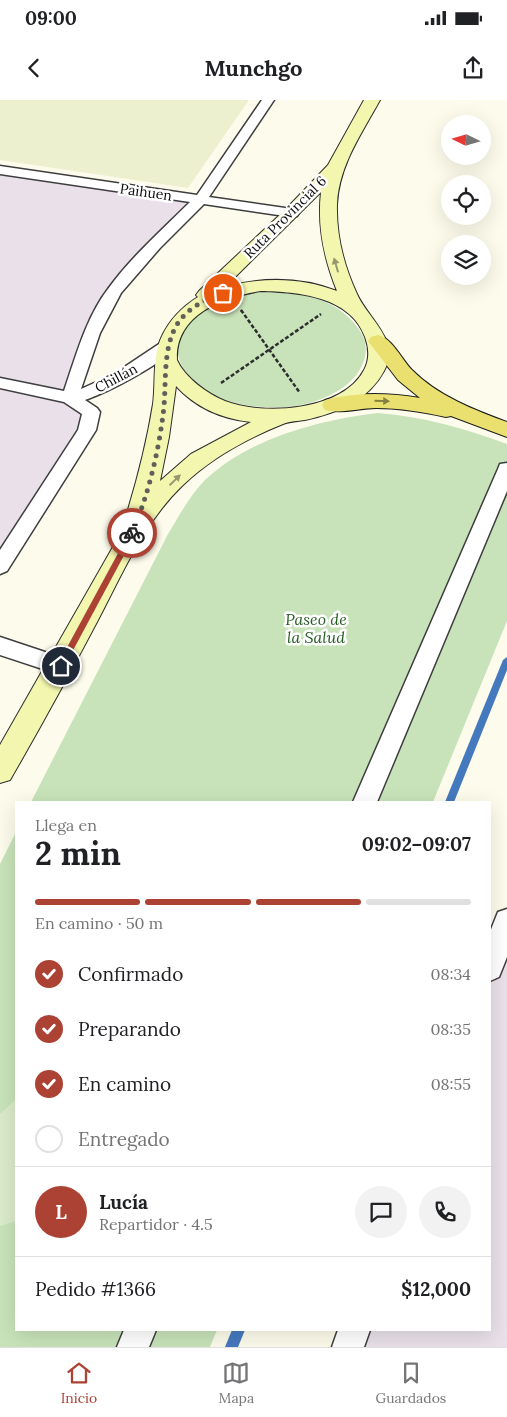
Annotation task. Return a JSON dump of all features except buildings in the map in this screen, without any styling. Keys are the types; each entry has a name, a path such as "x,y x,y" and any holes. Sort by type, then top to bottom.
{"main road":[{"name":"Ruta Provincial 6","path":"355,310 339,275 330,238 328,193 335,167 372,100"},
{"name":"Ruta Provincial 6","path":"192,308 292,213 335,167"},
{"path":"133,532 160,438 166,394 167,353 176,326 192,308 212,297 235,289 261,285 287,285 312,290 336,298 355,310 370,324 378,341 395,364 415,384 428,394 472,417"},
{"path":"167,353 188,388 214,404 246,414 282,416 309,413 333,405 355,393 371,377 378,359 378,341"},
{"path":"333,405 365,401 423,405 472,417 507,430"},
{"path":"0,771 61,666 133,532 168,486 195,461 219,446 282,416"}],"street":[{"path":"0,566 87,430 91,412 70,398 92,333 114,291 200,200 268,100"},
{"name":"Paihuen","path":"0,170 292,213"},
{"name":"Chillán","path":"0,383 70,398 98,390 167,353"},
{"path":"365,801 507,469"},
{"path":"0,646 61,666"},
{"path":"491,965 507,921"},
{"path":"132,1347 140,1331"},
{"path":"348,1347 354,1331"}],"path":[{"path":"239,307 304,399"},
{"path":"221,383 322,314"}],"shaded area":[{"path":"0,171 200,200 114,291 70,397 91,412 0,566"},
{"path":"507,921 507,1347 348,1347 354,1331 491,1331 491,965"}],"green space":[{"path":"0,100 249,100 188,188 0,160"},
{"path":"260,291 301,294 326,302 349,317 364,339 366,347 361,367 353,379 341,389 321,399 285,407 265,407 243,405 223,399 205,391 191,379 181,364 177,348 180,333 188,322 200,312 215,304 230,298"},
{"name":"Paseo de la Salud","path":"378,413 412,417 444,424 507,444 507,621 433,801 32,801 168,534 194,492 223,465 264,442 309,426"},
{"path":"15,834 15,1331 217,1331 210,1347 0,1347 0,864"},
{"path":"15,1100 15,1221 0,1226 0,1114"}],"waterway":[{"path":"449,801 507,660"},
{"path":"231,1347 239,1331"}],"way so far":[{"path":"132,533 160,438 166,394 168,346 176,326 192,308 223,293"}],"route":[{"path":"61,666 132,533"}]}
